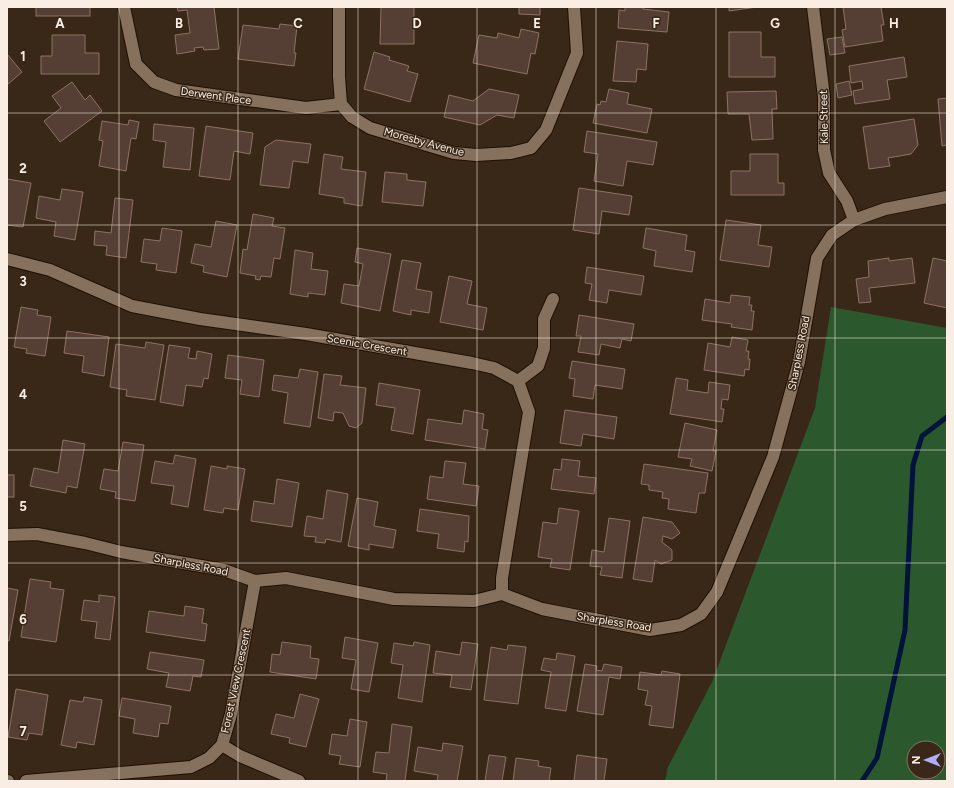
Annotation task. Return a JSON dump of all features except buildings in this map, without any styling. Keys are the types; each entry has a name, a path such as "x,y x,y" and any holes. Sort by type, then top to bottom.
{"street":[{"name":"Derwent Place","path":"124,7 127,28 136,64 154,82 176,90 306,108 341,104"},
{"path":"339,7 339,77 341,104"},
{"name":"Moresby Avenue","path":"341,104 352,117 370,128 454,152 476,155 511,152 531,148 546,130 578,53 574,7"},
{"name":"Kale Street","path":"813,7 824,97 826,158 829,173 846,201 854,220"},
{"name":"Sharpless Road","path":"7,535 37,534 121,552 224,570 255,581 286,578 394,599 474,601 502,594 542,610 650,630 681,625 701,614 716,592 773,457 799,362 817,258 832,236 854,220 885,209 947,197"},
{"name":"Scenic Crescent","path":"7,259 50,270 132,306 200,319 306,334 472,363 494,368 518,381"},
{"path":"502,594 502,578 529,412 518,381 538,366 544,348 544,319 553,299"},
{"name":"Forest View Crescent","path":"26,781 191,767 209,758 222,745 231,714 255,581"},
{"path":"222,745 240,756 299,781"}],"green space":[{"path":"831,307 947,328 947,781 665,781 668,767 712,682 815,408"}],"waterway":[{"path":"862,781 877,758 905,630 913,465 922,436 947,417"}]}
